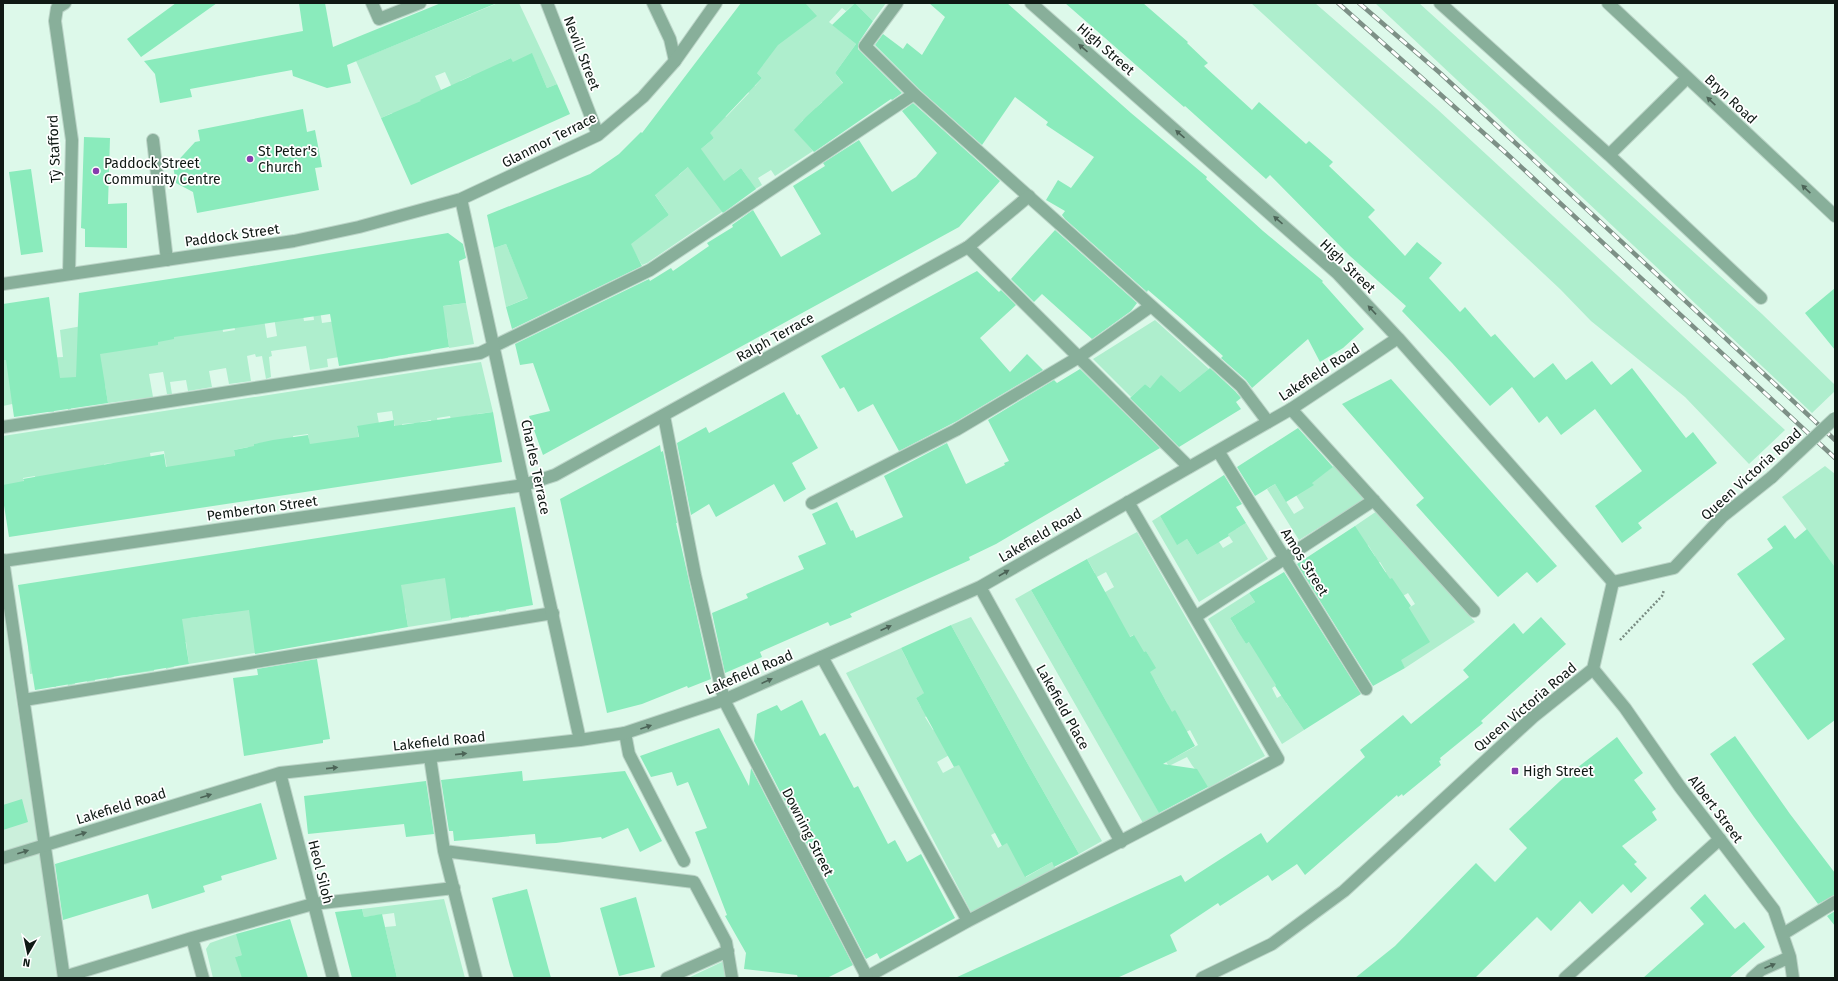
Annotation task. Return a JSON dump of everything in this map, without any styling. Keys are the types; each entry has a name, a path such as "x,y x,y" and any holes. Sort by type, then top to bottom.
{"street":[{"name":"Tŷ Stafford","path":"65,3 57,8 55,21 72,140 69,274"},
{"path":"372,3 379,19 420,3"},
{"name":"Nevill Street","path":"547,3 598,135"},
{"path":"653,3 670,39 675,61"},
{"name":"Glanmor Terrace","path":"461,199 598,135 643,97 675,61 716,3"},
{"path":"897,3 865,46 914,94 1241,386 1268,422"},
{"name":"High Street","path":"1031,3 1337,273 1398,338 1613,582"},
{"path":"1440,3 1609,155 1761,298"},
{"name":"Bryn Road","path":"1608,3 1835,216"},
{"path":"1609,155 1687,78"},
{"path":"3,427 480,353 650,270 914,94"},
{"path":"153,140 167,260"},
{"name":"Ralph Terrace","path":"524,486 555,475 968,247 1029,196"},
{"name":"Paddock Street","path":"3,284 294,241 359,227 461,199"},
{"name":"Charles Terrace","path":"461,199 580,740"},
{"path":"968,247 1189,467"},
{"path":"812,503 956,430 1079,357 1151,306"},
{"name":"Lakefield Road","path":"3,858 280,774 625,734 724,700 980,587 1291,409 1398,338"},
{"path":"1291,409 1474,611"},
{"name":"Downing Street","path":"664,416 695,575 724,700 866,978"},
{"name":"Queen Victoria Road","path":"1674,568 1723,516 1772,477 1835,418"},
{"name":"Amos Street","path":"1218,451 1366,688"},
{"name":"Pemberton Street","path":"3,561 524,486"},
{"path":"1195,617 1374,500"},
{"path":"866,978 968,921 1278,759 1128,502"},
{"path":"3,561 64,977 192,938 314,904 454,888"},
{"path":"1613,582 1674,568"},
{"name":"Queen Victoria Road","path":"1202,978 1272,944 1344,891 1533,717 1593,669 1613,582"},
{"name":"Lakefield Place","path":"980,587 1121,842"},
{"path":"24,700 553,613"},
{"path":"822,657 968,921"},
{"name":"Albert Street","path":"1593,669 1625,708 1680,787 1774,910 1790,957 1793,978"},
{"path":"625,734 629,754 684,861"},
{"path":"430,757 444,851 476,978"},
{"name":"Heol Siloh","path":"280,774 332,978"},
{"path":"1564,978 1720,839"},
{"path":"444,851 694,882 726,942 732,978"},
{"path":"1782,934 1835,902"},
{"path":"192,938 203,978"},
{"path":"667,978 728,951"},
{"path":"1752,978 1760,970 1790,957"}],"path":[{"path":"1619,642 1662,596 1674,568"}],"shaded area":[{"path":"3,606 15,693 58,978 3,978"}],"green space":[{"path":"498,3 519,3 557,84 547,88 532,54 527,96 511,58 500,63 517,101 487,114 471,76 460,81 477,119 468,123 445,72 435,76 457,127 421,100 437,137 392,113 381,118 356,61"},
{"path":"778,3 855,3 846,11 842,8 829,22 856,44 835,73 866,115 822,102 816,108 830,124 813,130 803,120 795,130 813,151 775,176 771,170 758,178 762,185 752,191 748,178 741,168 733,174 722,212 647,263 642,265 631,246 541,292 506,307 494,248 506,244 519,275 535,271 657,224 669,215 642,176 672,164 679,175 688,167 701,149 714,138 703,126 719,111 726,117 749,93 736,79 740,74 755,86 762,78 747,63"},
{"path":"855,3 886,3 873,21"},
{"path":"1251,3 1315,3 1437,109 1785,430 1749,464 1685,397 1591,321 1560,289"},
{"path":"1375,3 1419,3 1762,314 1835,385 1835,391 1812,413"},
{"path":"317,291 322,323 466,303 474,344 449,348 447,332 428,336 431,351 401,355 398,334 384,336 388,358 381,359 377,332 339,357 327,359 328,367 310,370 306,346 271,351 272,356 269,357 271,377 266,379 262,356 256,357 255,354 247,356 251,381 229,384 226,368 209,371 212,387 188,391 186,380 170,382 172,394 167,394 163,372 149,374 153,397 108,403 105,385 68,385 71,409 68,410 64,383 50,385 54,412 48,412 46,402 32,404 33,414 28,415 12,404 3,406 3,360 63,357 60,330 219,301 223,332 235,330 230,300 260,294 267,338 277,336 271,298 299,294 304,321 314,320 310,292"},
{"path":"1155,320 1209,369 1180,392 1161,376 1150,388 1145,384 1131,397 1093,359"},
{"path":"481,362 493,412 477,414 477,442 472,415 458,418 457,446 450,416 437,418 443,448 436,449 431,420 420,422 424,450 419,451 414,423 402,424 407,453 399,454 392,411 377,413 385,456 357,426 362,459 313,467 308,434 293,436 298,469 268,442 254,444 258,474 248,447 234,450 238,477 170,488 164,451 150,453 156,490 120,495 115,463 104,464 109,497 40,508 35,476 23,478 28,509 3,485 3,436"},
{"path":"1310,459 1322,475 1335,465 1365,499 1299,540 1267,489 1275,484 1294,514 1304,508 1284,476 1313,485 1301,466"},
{"path":"1825,466 1835,474 1835,567 1782,497"},
{"path":"1377,511 1475,622 1405,668 1380,626 1415,604 1408,593 1374,613 1359,590 1386,572 1380,562 1353,579 1375,556 1368,545 1342,561 1355,526"},
{"path":"1160,516 1177,544 1187,539 1197,555 1211,546 1208,525 1223,548 1233,542 1217,518 1236,529 1246,523 1268,559 1199,602 1152,521"},
{"path":"1137,532 1265,756 1208,788 1187,757 1169,766 1166,762 1198,745 1190,730 1157,748 1175,711 1145,726 1142,720 1168,705 1155,681 1123,686 1155,668 1146,651 1112,670 1141,648 1133,635 1104,652 1079,607 1114,587 1106,572 1071,591 1069,588 1095,573 1087,559"},
{"path":"433,550 503,586 506,611 499,612 496,589 484,591 487,613 477,615 476,604 467,606 469,617 461,618 458,599 449,601 452,620 408,627 405,608 392,610 395,629 388,631 385,609 372,611 375,633 189,664 186,642 172,644 174,667 166,669 164,650 152,652 154,671 125,675 124,668 113,669 114,677 107,679 104,660 92,661 95,681 87,682 83,664 72,666 75,684 68,686 65,668 54,669 56,687 52,687 49,671 30,674 28,644 185,589 189,618 220,614 413,554 417,582 437,579"},
{"path":"1031,590 1160,814 1143,823 1015,599"},
{"path":"1249,593 1255,602 1230,618 1236,628 1266,619 1241,635 1246,644 1272,627 1301,669 1272,688 1277,698 1308,679 1313,687 1286,703 1292,712 1320,695 1297,719 1304,730 1282,744 1208,619"},
{"path":"971,617 1102,841 1079,854 951,625"},
{"path":"901,648 908,662 945,681 916,698 921,707 950,691 956,700 925,717 933,730 959,715 974,741 937,762 943,773 980,753 1015,822 991,835 998,848 1022,834 1026,877 1052,862 1055,868 971,912 846,673"},
{"path":"444,899 465,978 397,978 385,927 396,926 394,913 364,917 362,909"},
{"path":"236,934 275,945 235,957 264,978 213,978 206,949 210,943"},
{"path":"724,961 725,978 688,978"}],"building":[{"path":"176,3 217,3 141,57 127,39"},
{"path":"299,3 325,3 333,47 441,3 497,3 347,65 351,83 327,88 293,76 292,70 190,89 192,97 160,103 155,74 144,61 303,31"},
{"path":"741,3 805,3 817,16 778,45 757,73 762,78 710,133 714,138 701,149 724,181 741,168 756,189 723,213 688,167 655,195 669,215 631,244 642,266 512,329 506,307 528,298 506,244 494,248 487,215 590,174 619,154 641,132 642,133"},
{"path":"855,3 873,21 859,42 858,49 902,93 814,152 794,130 843,83 835,73 856,44 832,25"},
{"path":"929,3 1007,3 1131,113 1207,177 1206,179 1263,231 1323,281 1322,282 1364,329 1343,348 1320,362 1308,339 1252,388 1246,380 1221,358 1223,356 1148,290 1147,292 1065,219 1062,215 1065,211 1046,200 1058,180 1071,188 1094,157 1046,125 1048,122 1015,97 982,145 919,89 875,45 883,34 903,49 907,43 922,55 945,17"},
{"path":"1065,3 1143,3 1188,42 1187,43 1208,63 1204,66 1252,110 1259,102 1306,144 1309,141 1333,162 1329,166 1375,210 1368,217 1405,256 1417,242 1442,263 1429,278 1460,312 1465,307 1491,337 1495,334 1534,378 1553,363 1566,380 1592,361 1611,385 1632,368 1686,438 1693,432 1717,463 1638,523 1642,528 1622,543 1595,506 1642,471 1595,409 1561,435 1547,416 1539,423 1512,387 1490,406 1452,363 1402,311 1406,306 1350,256 1270,175 1266,179 1185,106 1184,107"},
{"path":"532,53 547,88 557,84 570,114 411,185 381,118 421,101 420,100 511,58 513,62"},
{"path":"913,103 1000,181 959,227 543,455 529,416 550,411 533,363 520,365 515,344 649,279 650,281 671,268 673,271 709,246 707,243 733,227 732,225 753,210 781,257 821,234 793,186 825,166 823,163 859,140 892,192 916,177 937,153 902,111"},
{"name":"St Peter's Church","path":"303,109 307,132 315,130 322,167 315,168 319,190 197,213 193,192 176,183 173,166 195,142 200,141 198,130"},
{"name":"Paddock Street Community Centre","path":"84,137 110,138 108,204 127,203 127,248 85,247 85,229 81,228"},
{"path":"31,169 43,252 21,255 9,172"},
{"path":"1055,230 1137,303 1131,311 1092,339 1042,294 1034,302 1011,279"},
{"path":"448,233 463,244 466,258 459,261 466,303 443,306 449,347 339,366 330,314 174,337 174,339 158,342 158,345 100,354 108,403 14,417 6,360 3,360 3,304 49,297 60,378 76,377 79,293"},
{"path":"977,271 999,292 1001,290 1016,305 980,338 1010,372 1027,354 1043,370 957,421 899,451 873,404 858,412 844,387 840,389 821,356"},
{"path":"1835,288 1835,350 1805,313"},
{"path":"1210,368 1241,398 1236,402 1241,409 1179,447 1130,398 1145,384 1150,388 1161,375 1180,392"},
{"path":"1080,369 1160,448 996,544 969,557 970,560 850,614 852,617 830,626 828,622 760,652 762,657 725,673 712,613 748,598 746,594 804,569 798,556 826,544 812,514 837,502 856,538 903,517 884,476 947,443 966,484 1005,465 1004,463 1009,461 988,420 1054,380 1057,383"},
{"path":"1391,379 1557,566 1537,583 1527,572 1498,597 1416,505 1424,498 1342,404"},
{"path":"784,392 797,415 799,414 818,448 792,463 806,489 784,502 774,484 716,517 709,504 691,515 677,443 706,427 709,433"},
{"path":"493,412 502,462 9,537 3,499 3,485 24,481 23,479 164,454 166,467 235,456 234,450 273,440 308,435 310,444 359,437 357,426 394,420 394,426"},
{"path":"1298,428 1333,467 1312,483 1314,485 1286,502 1275,484 1255,496 1237,467"},
{"path":"660,445 661,452 663,451 676,523 711,679 688,688 687,686 642,704 607,713 560,499"},
{"path":"1224,475 1242,504 1236,507 1246,523 1228,534 1229,536 1197,555 1187,539 1177,545 1160,516"},
{"path":"515,507 533,605 451,619 445,578 401,585 408,627 255,654 249,610 182,619 189,664 35,690 18,585"},
{"path":"1785,525 1795,539 1807,529 1835,567 1835,720 1808,740 1752,664 1785,639 1737,574 1773,548 1767,539"},
{"path":"1355,526 1390,579 1392,578 1411,606 1409,608 1430,642 1401,660 1405,668 1373,686 1297,564"},
{"path":"1087,559 1130,637 1134,635 1156,668 1150,672 1172,712 1175,710 1195,746 1163,764 1197,769 1208,787 1159,813 1031,590"},
{"path":"1284,572 1361,694 1304,730 1275,686 1276,685 1249,642 1246,644 1230,618 1255,602 1249,593"},
{"path":"1541,617 1566,644 1481,721 1483,723 1440,758 1441,760 1439,761 1441,765 1403,796 1402,794 1398,797 1397,795 1305,875 1297,864 1272,881 1268,875 1220,906 1218,903 1170,935 1177,951 1117,978 955,978 1181,875 1185,882 1261,833 1267,843 1365,757 1360,750 1403,715 1411,724 1469,677 1463,670 1514,623 1523,634"},
{"path":"951,625 1079,854 1054,867 1052,862 1025,877 1007,843 1002,846 959,765 954,767 916,698 924,693 901,648"},
{"path":"317,659 330,739 323,740 323,743 244,756 233,678 258,675 257,669"},
{"path":"802,700 820,736 825,733 854,788 858,786 888,844 895,840 907,862 921,854 955,918 880,959 877,953 866,959 754,741 757,714 777,705 781,711"},
{"path":"719,728 749,786 751,768 853,965 827,978 798,978 797,975 744,969 746,953 725,916 727,915 695,832 707,828 688,782 677,786 672,772 651,777 640,756"},
{"path":"1735,736 1790,814 1835,873 1835,895 1818,904 1710,754"},
{"path":"1617,737 1643,773 1634,780 1656,809 1652,812 1657,820 1622,846 1637,862 1634,864 1647,878 1631,893 1623,884 1592,914 1580,901 1551,931 1537,917 1475,978 1355,978 1395,946 1476,863 1495,882 1527,848 1509,829 1560,781"},
{"path":"522,771 523,781 625,771 662,841 640,852 628,828 602,839 601,837 556,843 536,844 535,834 454,841 453,831 449,831 441,780"},
{"path":"426,781 434,834 406,837 404,824 308,834 304,796"},
{"path":"22,799 28,822 3,830 3,805"},
{"path":"261,803 277,859 221,876 222,880 203,886 205,892 152,909 148,894 63,920 55,864"},
{"path":"527,889 551,978 514,978 510,966 492,898"},
{"path":"1705,894 1735,929 1744,922 1765,947 1729,978 1643,978 1704,924 1690,908"},
{"path":"636,897 655,967 619,976 600,908"},
{"path":"362,909 364,917 382,914 397,978 352,978 335,912"},
{"path":"1835,911 1835,926 1827,916"},
{"path":"290,919 308,978 242,978 235,957 242,955 236,934"}],"railway":[{"path":"1338,3 1506,153 1835,458"},
{"path":"1359,3 1440,73 1835,440"}],"place":[{"name":"St Peter's Church","path":"250,159"},
{"name":"Paddock Street Community Centre","path":"96,171"},
{"name":"High Street","path":"1515,771"}]}
